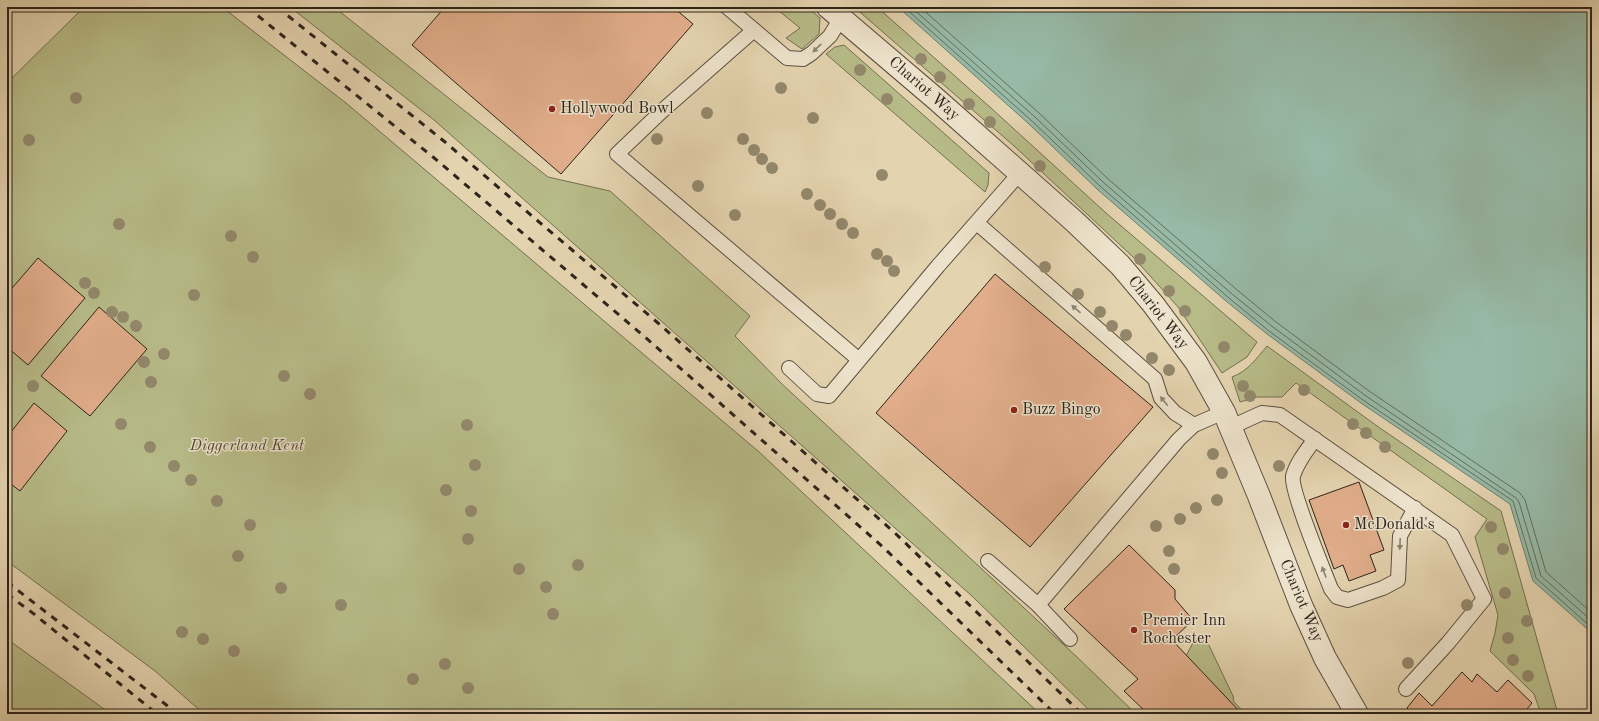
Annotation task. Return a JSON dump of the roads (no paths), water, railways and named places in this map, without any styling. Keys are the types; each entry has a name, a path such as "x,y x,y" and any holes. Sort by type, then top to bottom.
{"street":[{"name":"Chariot Way","path":"835,12 1075,222 1125,271 1153,304 1196,362 1228,419 1301,605 1325,658 1357,714"}],"lane":[{"path":"727,7 787,58 803,59 812,53 830,36 835,12"},
{"path":"754,30 662,111 617,154 858,359"},
{"path":"789,368 817,394 829,396 858,359 1019,174"},
{"path":"977,223 1155,379 1160,398 1175,413 1194,425"},
{"path":"1038,605 1179,439 1194,425 1262,413 1280,415 1452,535 1484,599 1406,689"},
{"path":"1315,439 1303,456 1293,476 1298,501 1330,589 1337,597 1348,600 1383,588 1398,580 1400,536 1415,508"},
{"path":"988,561 1038,605 1070,639"}],"water":[{"path":"898,7 1592,7 1592,633 1533,581 1510,504 1361,403 1267,334 1226,301 1097,189 1029,124"}],"railway":[{"path":"247,7 433,157 645,337 883,547 1055,714"},
{"path":"277,7 445,142 658,323 895,533 1082,714"},
{"path":"7,582 178,714"},
{"path":"7,594 34,614 157,714"}],"place":[{"name":"Hollywood Bowl","path":"552,109"},
{"name":"Buzz Bingo","path":"1014,410"},
{"name":"McDonald's","path":"1346,525"},
{"name":"Premier Inn Rochester","path":"1134,630"}],"park label":[{"name":"Diggerland Kent","path":"247,446"}]}
